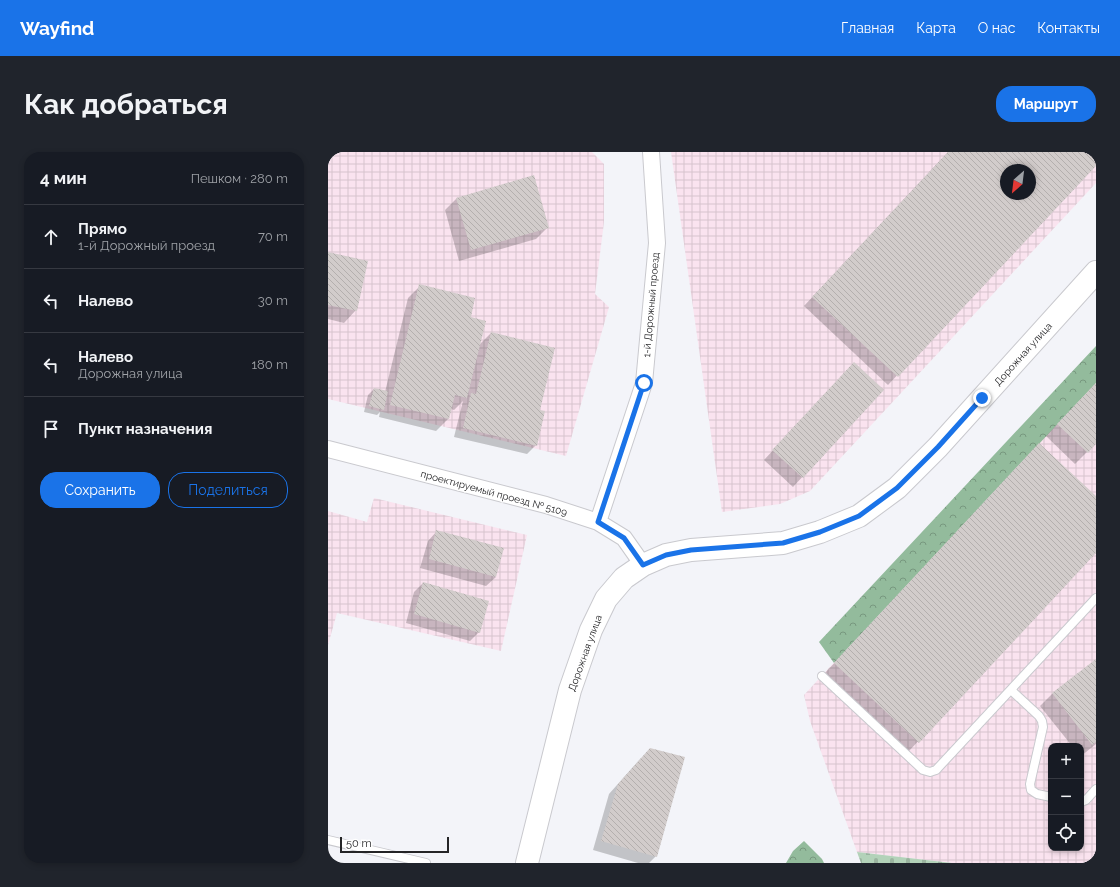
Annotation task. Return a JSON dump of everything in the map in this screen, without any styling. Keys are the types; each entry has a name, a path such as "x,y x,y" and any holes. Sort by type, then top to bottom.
{"main road":[{"name":"Дорожная улица","path":"527,863 570,690 591,630 606,599 624,578 643,565 666,555 691,550 783,543 820,532 859,516 897,488 938,447 1096,272"}],"street":[{"name":"1-й Дорожный проезд","path":"598,522 644,383 657,243 651,152"},
{"name":"проектируемый проезд № 5109","path":"328,449 546,505 598,522 624,538 643,565"}],"lane":[{"path":"822,676 923,770 930,772 936,770 1096,598"},
{"path":"1011,690 1039,716 1042,721 1043,727 1030,784 1031,790 1037,794 1048,796"},
{"path":"1084,801 1096,789"},
{"path":"328,840 426,863"}],"shaded area":[{"path":"328,152 592,152 604,164 604,222 595,294 609,307 566,456 328,399"},
{"path":"671,152 1096,152 1096,183 810,491 780,504 722,512"},
{"path":"1096,382 1096,863 952,863 857,852 810,721 804,695 1029,451"},
{"path":"374,498 527,535 501,651 337,613 328,645 328,511 367,522"}],"green space":[{"path":"1096,346 1096,383 834,663 819,642"},
{"path":"804,841 822,859 824,863 786,863 793,851"},
{"path":"857,852 952,863 861,863"}],"building":[{"path":"948,152 1096,152 1096,166 898,377 812,297"},
{"path":"534,175 549,228 471,250 456,198"},
{"path":"328,252 368,261 357,311 328,305"},
{"path":"419,284 475,298 471,317 486,321 467,398 455,395 449,419 390,405"},
{"path":"491,332 555,348 540,410 545,411 537,446 463,428 471,393 476,394"},
{"path":"854,362 884,390 803,478 772,450"},
{"path":"1096,383 1096,444 1088,453 1057,424"},
{"path":"374,388 388,391 384,410 369,406"},
{"path":"1039,443 1096,496 1096,553 919,743 834,663"},
{"path":"436,530 504,548 496,577 429,559"},
{"path":"423,582 489,601 480,633 414,614"},
{"path":"1096,659 1096,742 1092,745 1052,693"},
{"path":"650,748 685,757 657,857 601,841 618,784"}],"route":[{"path":"644,383 598,522 624,538 643,565 666,555 691,550 783,543 820,532 859,516 897,488 938,447 982,398"}]}
